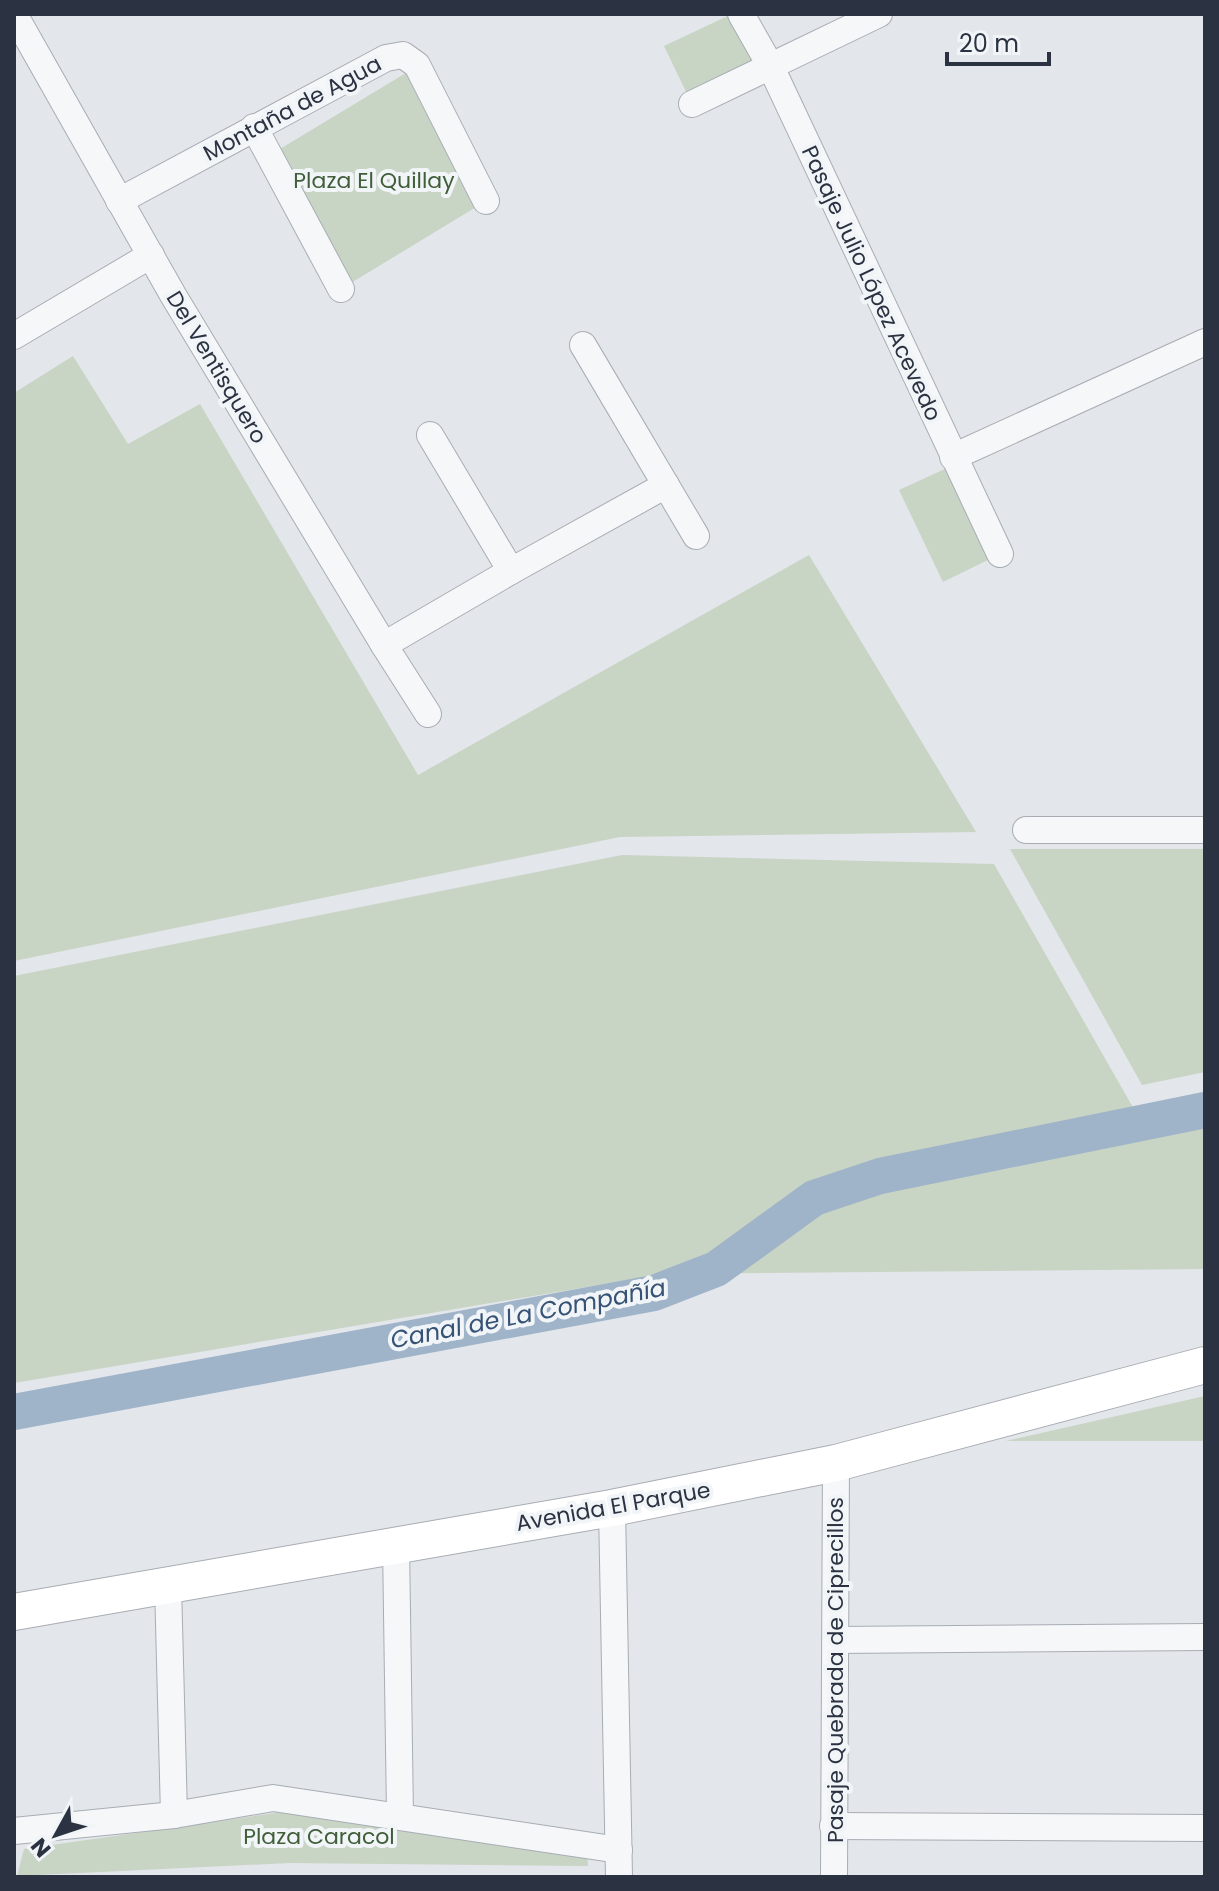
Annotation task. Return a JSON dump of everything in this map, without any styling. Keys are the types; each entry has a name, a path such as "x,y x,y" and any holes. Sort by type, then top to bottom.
{"street":[{"name":"Pasaje Julio López Acevedo","path":"741,14 771,67 1000,554"},
{"path":"692,104 879,14"},
{"name":"Del Ventisquero","path":"17,25 173,295 428,714"},
{"name":"Montaña de Agua","path":"119,201 386,58 403,55 417,65 486,201"},
{"path":"254,127 341,289"},
{"path":"14,336 151,255"},
{"path":"953,457 1205,342"},
{"path":"583,345 696,536"},
{"path":"430,435 511,571"},
{"path":"384,645 666,485"},
{"path":"1026,830 1205,830"},
{"name":"Avenida El Parque","path":"14,1612 612,1508 836,1463 1205,1365"},
{"name":"Pasaje Quebrada de Ciprecillos","path":"834,1877 836,1463"},
{"path":"612,1508 619,1877"},
{"path":"396,1544 400,1816"},
{"path":"168,1585 174,1815"},
{"path":"836,1640 1205,1637"},
{"path":"14,1831 174,1815 273,1798 619,1850"},
{"path":"833,1826 1205,1828"}],"green space":[{"path":"732,14 771,67 692,104 664,46"},
{"name":"Plaza El Quillay","path":"411,70 486,201 341,289 265,158"},
{"path":"73,356 128,444 200,404 418,775 809,555 976,832 620,837 14,961 14,393"},
{"path":"958,463 1000,554 943,582 899,490"},
{"path":"1010,849 1205,849 1205,1072 1142,1085"},
{"path":"622,855 994,864 1147,1132 1205,1120 1205,1269 664,1274 14,1383 14,976"},
{"path":"1205,1396 1205,1441 1006,1441"},
{"name":"Plaza Caracol","path":"317,1807 587,1852 588,1866 290,1863 17,1876 24,1849"}],"waterway":[{"name":"Canal de La Compañía","path":"14,1412 654,1293 716,1269 814,1198 880,1176 1205,1110"}]}
